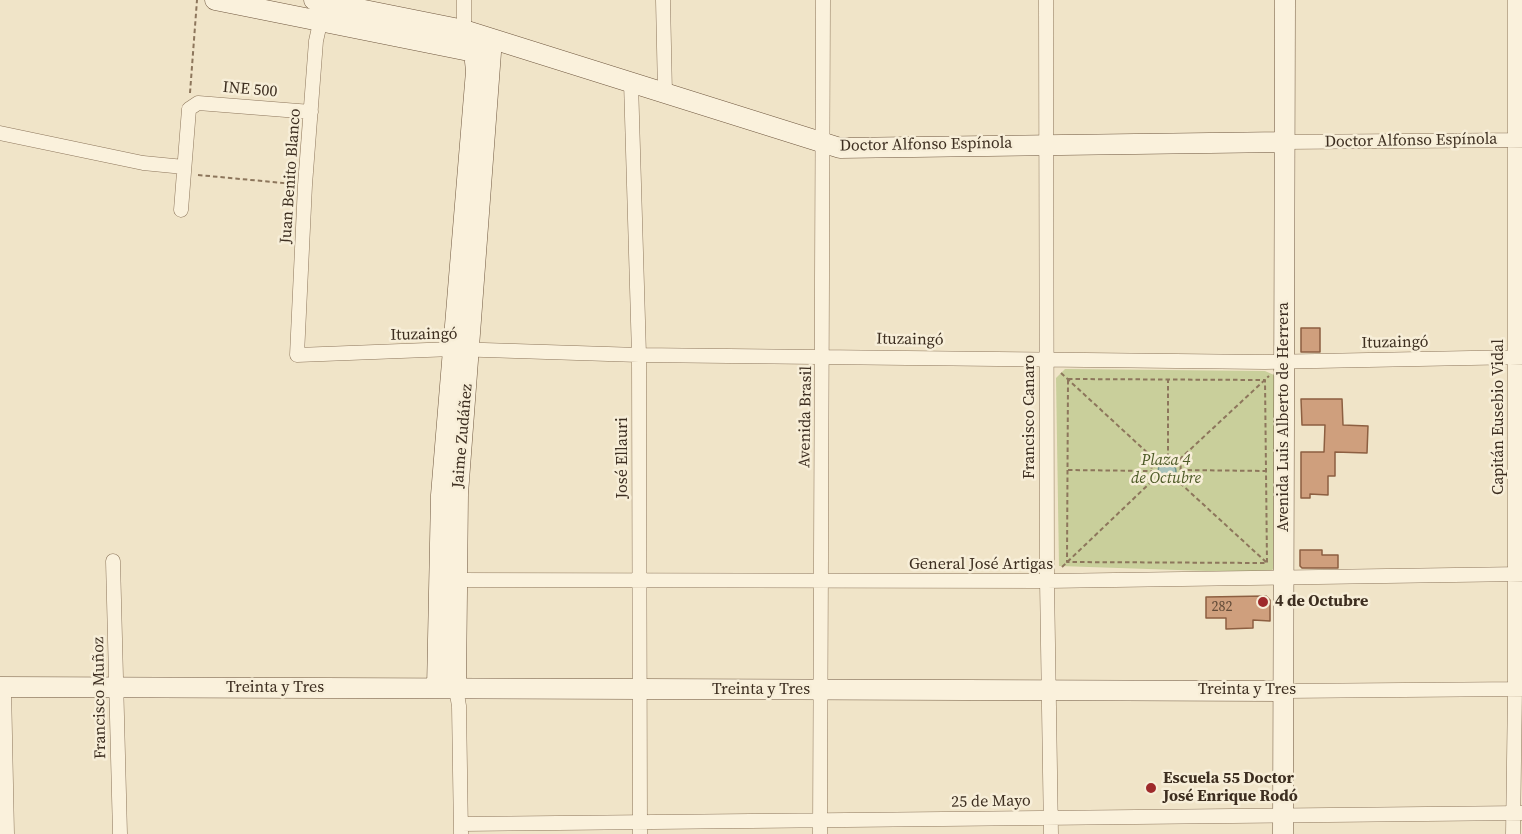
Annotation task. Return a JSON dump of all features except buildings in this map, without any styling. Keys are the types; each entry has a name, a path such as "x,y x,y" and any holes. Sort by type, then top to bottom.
{"street":[{"name":"Doctor Alfonso Espínola","path":"215,0 430,45 467,44 492,39 822,145 840,148 1046,143 1519,140"},
{"name":"Jaime Zudáñez","path":"461,829 459,706 446,688 449,580 458,494 462,350 476,71 467,44 464,0"},
{"path":"663,0 665,93"},
{"name":"Avenida Brasil","path":"820,827 823,0"},
{"name":"Francisco Canaro","path":"1046,0 1047,581 1051,834"},
{"name":"Avenida Luis Alberto de Herrera","path":"1283,825 1285,0"},
{"name":"Capitán Eusebio Vidal","path":"1513,834 1517,813 1519,689 1519,140 1515,0"},
{"name":"Doctor Alfonso Espínola","path":"321,1 467,44"},
{"name":"Juan Benito Blanco","path":"297,355 305,185 321,1"},
{"name":"Jaime Zudáñez","path":"462,350 492,39"},
{"name":"José Ellauri","path":"631,82 639,355 640,828"},
{"name":"INE 500","path":"189,109 198,103 311,112"},
{"path":"181,210 189,109"},
{"path":"0,133 143,164 184,170"},
{"name":"Ituzaingó","path":"297,355 462,350 639,355 823,355 1284,362 1519,357"},
{"name":"Francisco Muñoz","path":"113,561 120,834"},
{"name":"General José Artigas","path":"449,580 1047,581 1519,574"},
{"path":"2,687 7,834"},
{"name":"Treinta y Tres","path":"2,687 639,690 1048,688 1283,691 1519,689"},
{"name":"25 de Mayo","path":"461,829 820,827 1051,818 1283,825 1517,813"}],"path":[{"path":"189,109 197,0"},
{"path":"184,170 305,185"},
{"path":"1046,358 1152,458 1181,459"},
{"path":"1180,483 1181,459 1284,362"},
{"path":"1068,379 1265,380"},
{"path":"1067,562 1068,379"},
{"path":"1168,380 1168,458"},
{"path":"1265,380 1267,563"},
{"path":"1152,458 1152,482"},
{"path":"1068,470 1152,471"},
{"path":"1180,470 1266,471"},
{"path":"1047,581 1152,482 1180,483 1285,579"},
{"path":"1067,562 1267,563"}],"green space":[{"name":"Plaza 4 de Octubre","path":"1065,369 1265,371 1274,375 1277,381 1275,568 1267,573 1059,566 1056,378"}],"water":[{"path":"1163,462 1171,462 1176,467 1174,478 1163,480 1158,475 1158,467"}],"place":[{"name":"4 de Octubre","path":"1263,602"},
{"name":"Escuela 55 Doctor José Enrique Rodó","path":"1151,788"}]}
